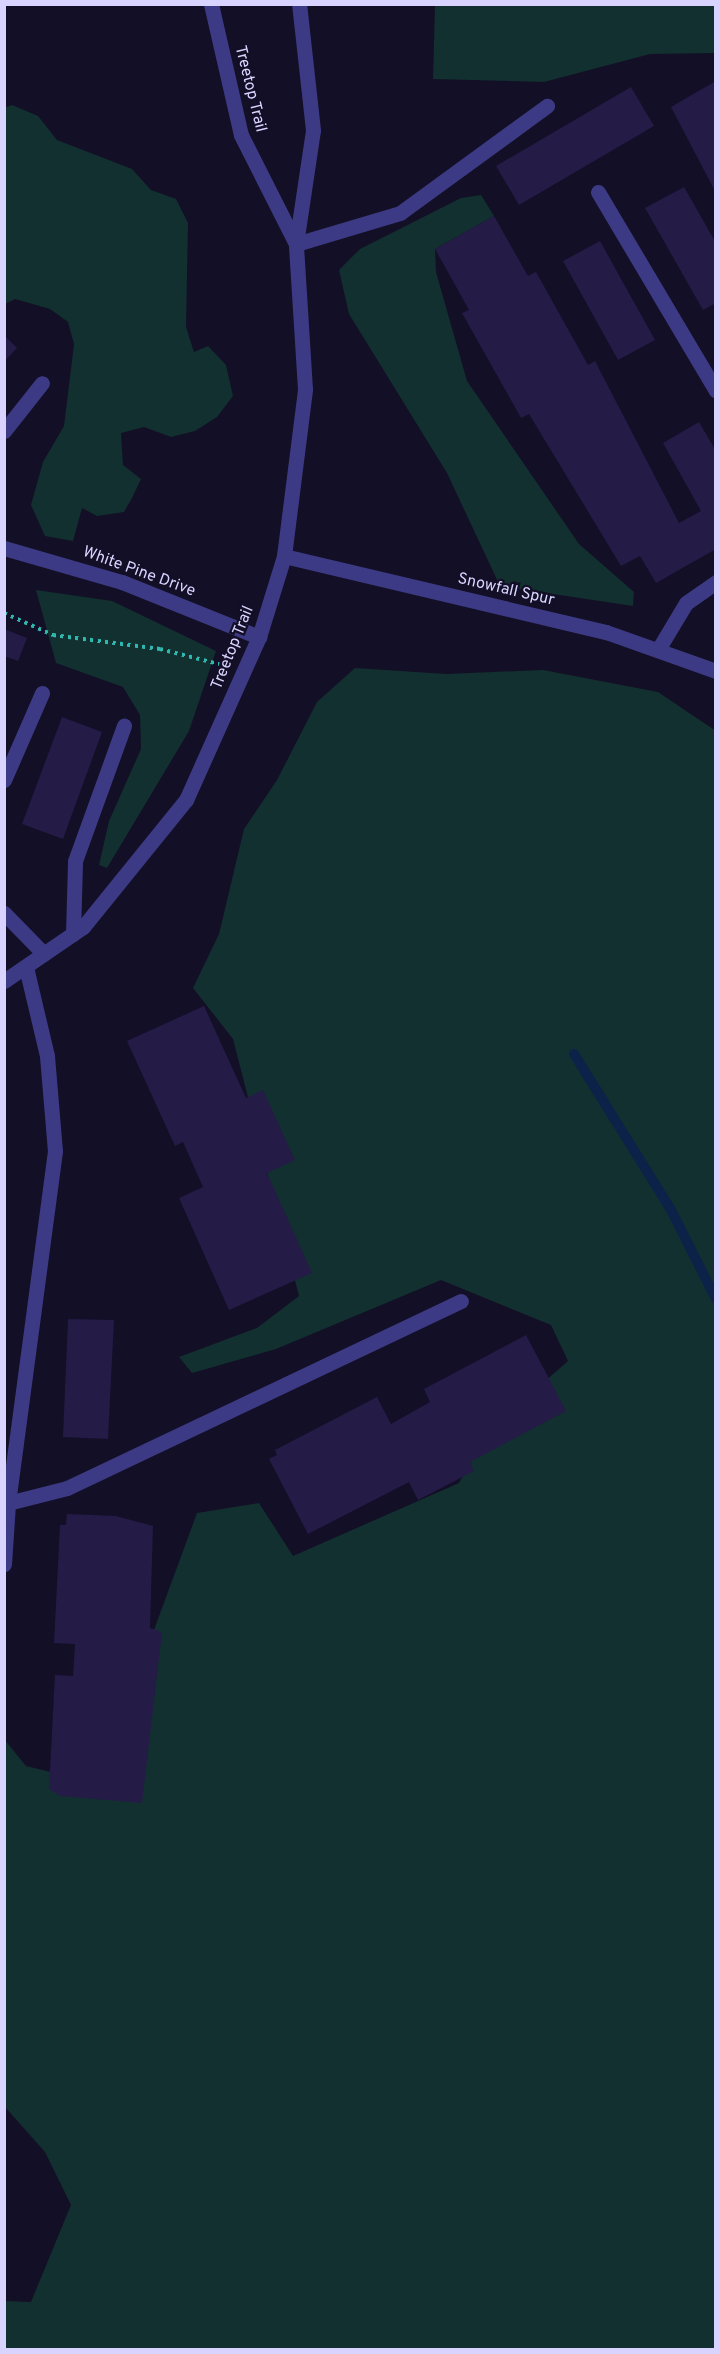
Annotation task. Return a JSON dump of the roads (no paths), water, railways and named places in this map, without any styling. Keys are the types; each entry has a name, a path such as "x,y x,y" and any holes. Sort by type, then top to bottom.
{"street":[{"name":"Treetop Trail","path":"211,4 241,135 296,244"},
{"name":"Treetop Trail","path":"4,981 73,934 186,800 260,638 284,556 305,389 296,244 313,130 299,4"},
{"path":"296,244 400,213 547,106"},
{"path":"598,192 716,391"},
{"path":"4,431 42,383"},
{"name":"White Pine Drive","path":"4,548 122,582 260,638"},
{"name":"Snowfall Spur","path":"284,556 659,648 716,671"},
{"path":"659,648 686,603 716,582"},
{"path":"4,780 42,693"},
{"path":"73,934 75,861 124,726"},
{"path":"4,913 44,954"},
{"path":"4,1564 8,1503 55,1150 47,1056 26,967"},
{"path":"8,1503 67,1488 461,1301"}],"waterway":[{"path":"574,1054 670,1208 716,1299"}]}
